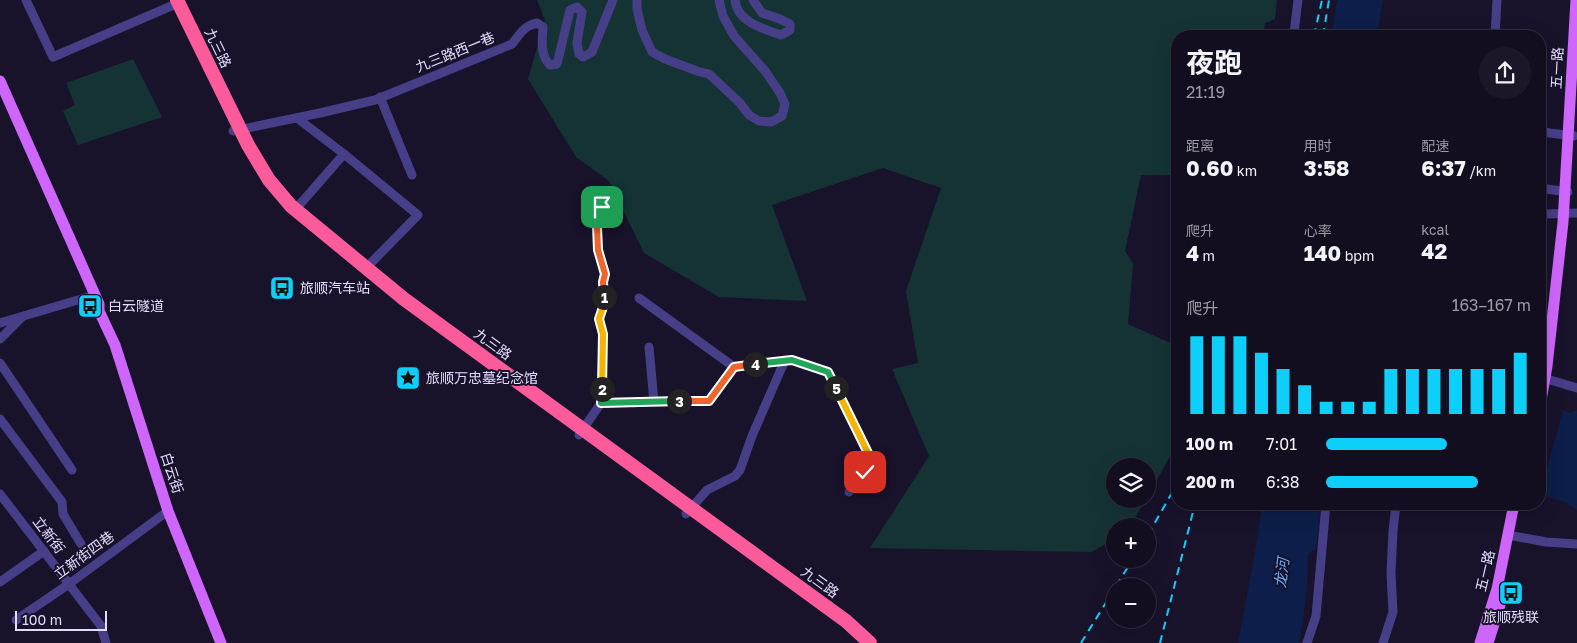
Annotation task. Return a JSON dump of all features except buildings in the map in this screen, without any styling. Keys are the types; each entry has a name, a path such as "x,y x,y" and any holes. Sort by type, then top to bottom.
{"highway":[{"name":"九三路","path":"174,2 255,173 270,194 291,215 403,306 581,432"},
{"name":"九三路","path":"236,130 269,180 295,210 404,299 689,511 846,621 870,643"},
{"name":"九三路","path":"689,511 860,643"}],"main road":[{"name":"五一路","path":"1568,0 1568,135"},
{"name":"五一路","path":"1546,300 1555,213 1564,191 1576,0"},
{"name":"白云街","path":"0,81 92,296 93,308 99,311 115,346 168,511 218,642"},
{"name":"白云街","path":"0,98 92,296"},
{"name":"五一路","path":"1546,327 1555,213"},
{"name":"五一路","path":"1488,643 1504,590 1514,510"},
{"name":"五一路","path":"1480,643 1520,510"}],"street":[{"path":"26,0 53,57 174,2"},
{"name":"九三路西一巷","path":"236,130 297,118 380,97 512,44 529,25 538,23 543,26 542,46 545,60 550,65 557,64 570,10 577,6 582,12 578,43 579,54 583,57 592,52 613,0"},
{"path":"637,0 642,30 652,52 665,59 709,74 740,103 749,115 759,120 771,122 782,116 785,104 780,92 734,36 723,16 719,0"},
{"path":"735,0 736,7 745,18 760,27 781,35 790,30 790,24 762,13 754,0"},
{"path":"1294,30 1298,0"},
{"path":"1495,30 1497,0"},
{"path":"380,97 412,175"},
{"path":"297,118 418,215 366,268"},
{"path":"1546,132 1568,135"},
{"path":"295,210 344,154"},
{"path":"1546,189 1564,191"},
{"path":"581,432 601,403 603,334 599,319 604,304 603,282 605,274 598,250 597,226 602,207"},
{"path":"1555,213 1577,213"},
{"path":"0,322 92,296"},
{"path":"639,298 734,367 792,360 828,372 878,472"},
{"path":"0,339 23,316"},
{"path":"649,347 654,402"},
{"path":"689,511 707,490 730,480 740,470 752,436 785,360"},
{"path":"0,363 72,470"},
{"path":"601,403 709,401 734,367"},
{"path":"1546,379 1577,388"},
{"path":"0,419 62,502 63,514 81,544"},
{"path":"849,492 865,472 869,455"},
{"name":"立新街","path":"0,494 101,626 106,643"},
{"path":"1308,643 1316,616 1325,510"},
{"path":"1383,643 1393,612 1391,573 1392,531 1395,510"},
{"name":"立新街四巷","path":"16,620 69,584 168,511"},
{"path":"1512,536 1546,542 1577,544"},
{"path":"0,582 44,551"}],"green space":[{"path":"537,0 1277,0 1275,19 1265,23 1264,30 1171,30 1171,175 1141,175 1125,251 1133,264 1128,324 1171,343 1171,453 1156,482 1156,458 1106,458 1106,508 1141,508 1135,518 1106,518 1106,544 1091,552 870,548 929,456 892,369 918,363 906,291 941,188 883,168 772,205 807,301 719,297 644,253 609,181 576,157 528,79 545,20"},
{"path":"133,59 162,117 78,145 63,111 75,105 66,83"}],"water":[{"path":"1337,0 1383,0 1378,30 1332,30"},
{"path":"1563,410 1570,413 1577,410 1577,510 1564,502 1546,496 1546,472"},
{"name":"龙河","path":"1261,510 1320,510 1316,549 1308,554 1306,599 1299,643 1238,643"}],"railway":[{"path":"1315,30 1322,0"},
{"path":"1324,30 1329,0"},
{"path":"1156,521 1171,494"},
{"path":"1160,643 1193,510"},
{"path":"1121,578 1127,568"},
{"path":"1081,643 1106,603"}],"place":[{"name":"旅顺汽车站","path":"282,288"},
{"name":"白云隧道","path":"90,306"},
{"name":"旅顺万忠墓纪念馆","path":"408,378"},
{"name":"旅顺残联","path":"1511,593"}],"route":[{"path":"602,207 597,226 598,250 605,274 603,282 604,304 599,319 603,334 601,403 709,401 734,367 792,360 828,372 869,455 865,472"}]}
